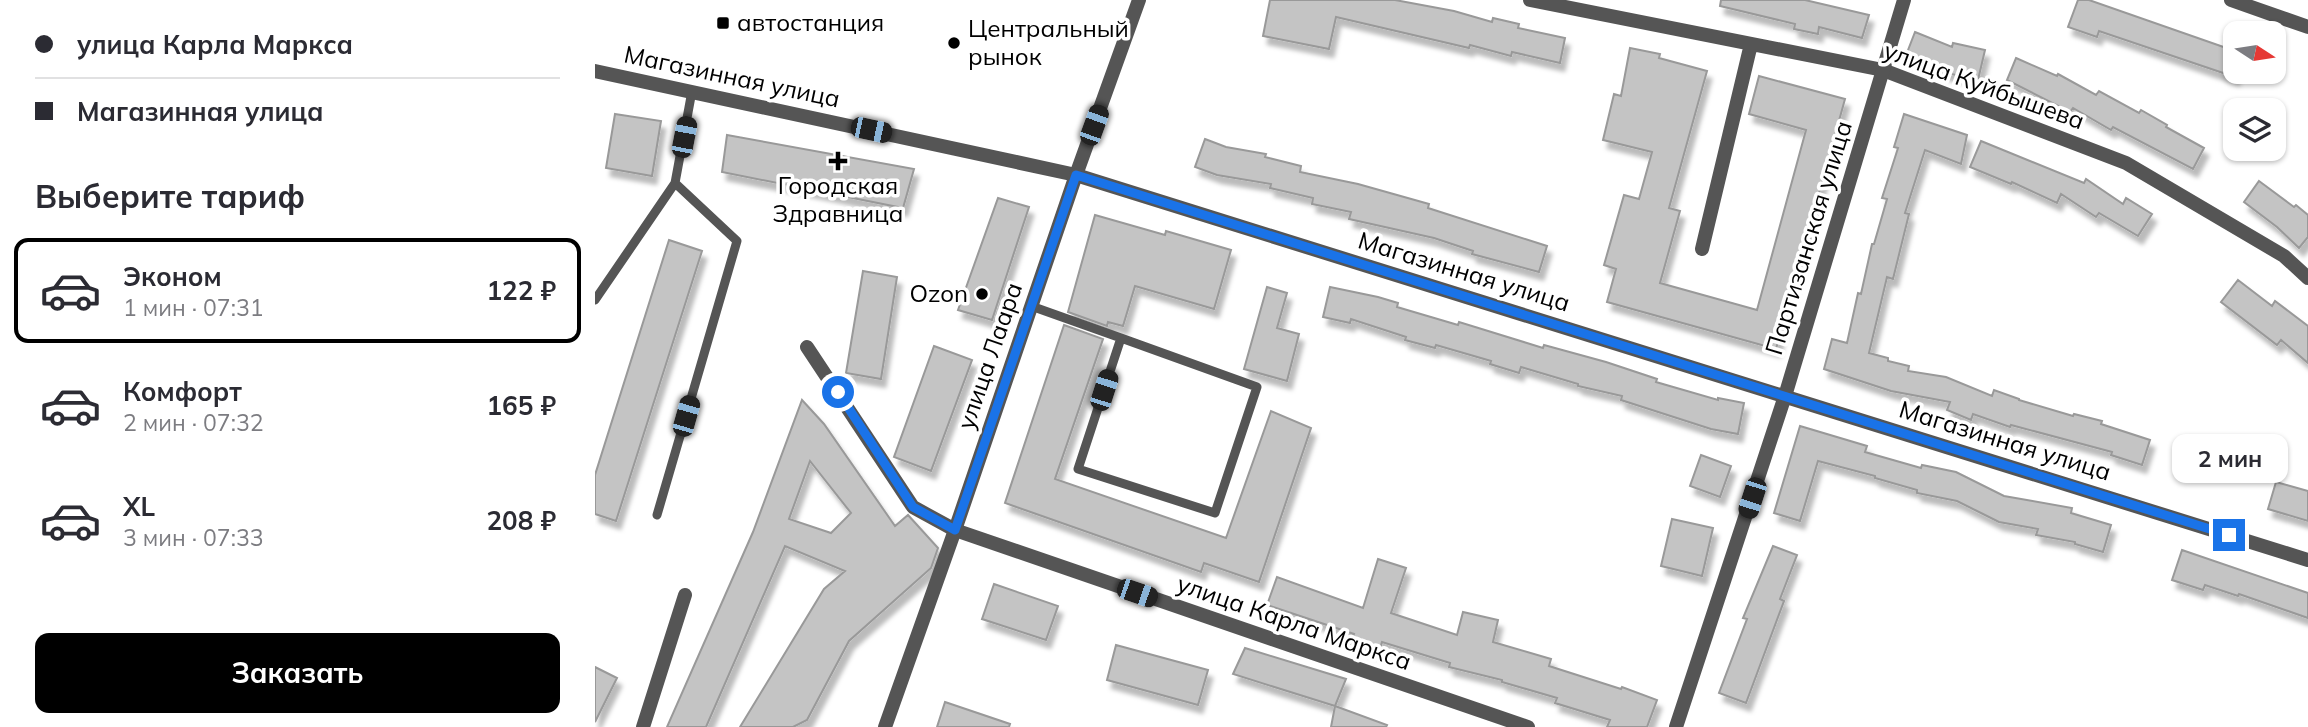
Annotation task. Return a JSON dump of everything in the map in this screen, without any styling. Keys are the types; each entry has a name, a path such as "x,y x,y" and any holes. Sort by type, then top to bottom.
{"street":[{"name":"улица Лаара","path":"885,727 1139,0"},
{"name":"улица Куйбышева","path":"1530,0 1883,70 2126,163 2284,256 2308,278"},
{"name":"Партизанская улица","path":"1676,727 1785,396 1904,0"},
{"path":"2231,0 2308,27"},
{"path":"1702,249 1751,44"},
{"name":"Магазинная улица","path":"595,71 1076,175 2308,560"},
{"name":"улица Карла Маркса","path":"807,346 913,507 955,530 1528,727"},
{"path":"643,727 685,595"}],"lane":[{"path":"595,300 675,183 692,90"},
{"path":"657,515 737,241 675,183"},
{"path":"1031,306 1121,338 1257,387 1215,513 1078,469 1121,338"}],"building":[{"path":"1270,0 1395,0 1454,11 1492,22 1493,18 1519,24 1518,28 1565,38 1560,63 1512,52 1511,56 1470,45 1469,48 1336,17 1329,49 1263,36"},
{"path":"1721,0 1805,0 1869,15 1862,38 1819,27 1818,34 1794,29 1795,24 1720,6"},
{"path":"2078,0 2089,0 2223,47 2223,73 2099,31 2097,37 2068,27"},
{"path":"1915,32 1952,47 1953,43 1985,50 1978,80 1947,73 1905,58"},
{"path":"1630,48 1660,54 1659,58 1707,71 1669,208 1680,211 1660,283 1757,310 1806,130 1749,114 1759,76 1845,99 1776,349 1607,302 1616,269 1604,265 1624,195 1639,199 1652,152 1603,140 1614,94 1621,96"},
{"path":"2016,58 2057,76 2058,74 2096,95 2099,91 2139,113 2141,110 2204,148 2193,169 2113,127 2111,130 2073,108 2070,112 2007,80"},
{"path":"615,114 661,121 652,176 606,168"},
{"path":"1904,114 1967,135 1961,164 1925,150 1905,213 1909,214 1893,279 1887,277 1869,353 1909,366 1908,371 1946,377 1992,396 1994,390 2073,416 2074,414 2102,421 2101,424 2150,440 2142,465 2111,455 2112,452 2011,425 2010,427 1973,414 1971,420 1947,410 1950,402 1891,391 1824,369 1832,339 1847,343 1858,293 1861,294 1872,244 1887,199 1882,198 1898,148 1894,147"},
{"path":"727,135 914,169 903,208 722,172"},
{"path":"1205,139 1301,166 1300,172 1358,184 1429,204 1428,208 1547,246 1539,272 1472,254 1473,251 1434,238 1349,219 1351,212 1312,204 1313,198 1270,188 1271,184 1217,175 1195,167"},
{"path":"1981,141 2084,183 2086,179 2123,204 2126,198 2152,214 2138,236 2099,213 2096,217 2061,194 2057,203 2012,182 2011,184 1970,167"},
{"path":"2259,181 2308,215 2308,237 2299,248 2244,202"},
{"path":"998,198 1029,207 992,320 958,310"},
{"path":"1095,215 1165,235 1166,231 1231,250 1214,309 1135,286 1123,326 1108,322 1107,326 1068,312"},
{"path":"669,240 702,251 616,521 595,514 595,475"},
{"path":"863,271 897,277 881,379 846,373"},
{"path":"2238,280 2272,306 2275,301 2308,326 2308,363 2281,340 2277,345 2221,302"},
{"path":"1267,287 1287,293 1277,328 1299,334 1287,381 1244,369"},
{"path":"1330,287 1378,297 1398,303 1397,307 1458,325 1459,322 1543,348 1544,345 1606,362 1657,379 1656,382 1718,400 1744,403 1738,434 1711,429 1621,400 1622,396 1578,386 1521,367 1519,373 1490,364 1491,361 1436,345 1435,348 1405,340 1406,337 1351,319 1350,323 1323,317"},
{"path":"1064,325 1103,339 1055,479 1226,538 1271,411 1311,428 1259,582 1204,563 1201,572 1005,503"},
{"path":"934,346 972,360 931,471 894,457"},
{"path":"802,400 824,424 895,526 908,515 938,548 931,568 849,641 807,720 793,727 740,727 824,589 845,571 785,546 706,727 667,727 753,532","holes":["810,461 851,513 831,533 789,519"]},
{"path":"1800,426 1867,446 1865,452 1921,468 1922,465 1956,472 2004,496 2072,508 2071,513 2111,525 2103,552 2075,542 2036,535 2038,529 1999,522 1957,501 1917,493 1917,490 1875,476 1818,461 1800,521 1774,513"},
{"path":"1701,455 1731,466 1720,497 1690,486"},
{"path":"2276,482 2308,491 2308,521 2268,509"},
{"path":"1672,519 1713,528 1702,576 1661,566"},
{"path":"1773,546 1797,555 1780,599 1784,601 1746,703 1719,693 1747,619 1743,618"},
{"path":"2182,550 2308,593 2308,618 2239,594 2238,596 2205,585 2203,590 2172,580"},
{"path":"1378,559 1406,568 1391,613 1457,635 1463,612 1498,620 1493,642 1551,659 1549,666 1657,700 1647,727 1607,727 1610,720 1555,703 1557,698 1502,680 1449,667 1450,663 1382,642 1379,652 1351,644 1354,634 1267,605 1277,577 1363,608"},
{"path":"994,584 1058,606 1046,640 982,619"},
{"path":"1116,645 1208,670 1198,705 1107,680"},
{"path":"1245,648 1346,679 1335,706 1233,674"},
{"path":"595,667 617,678 595,722"},
{"path":"945,702 1010,724 1009,727 937,727"},
{"path":"1335,706 1387,725 1331,727"}],"place":[{"name":"автостанция","path":"723,23"},
{"name":"Центральный рынок","path":"954,43"},
{"name":"Городская Здравница","path":"838,161"},
{"name":"Ozon","path":"982,294"}],"route":[{"path":"838,392 913,507 955,530 1076,175 2229,535"}]}
